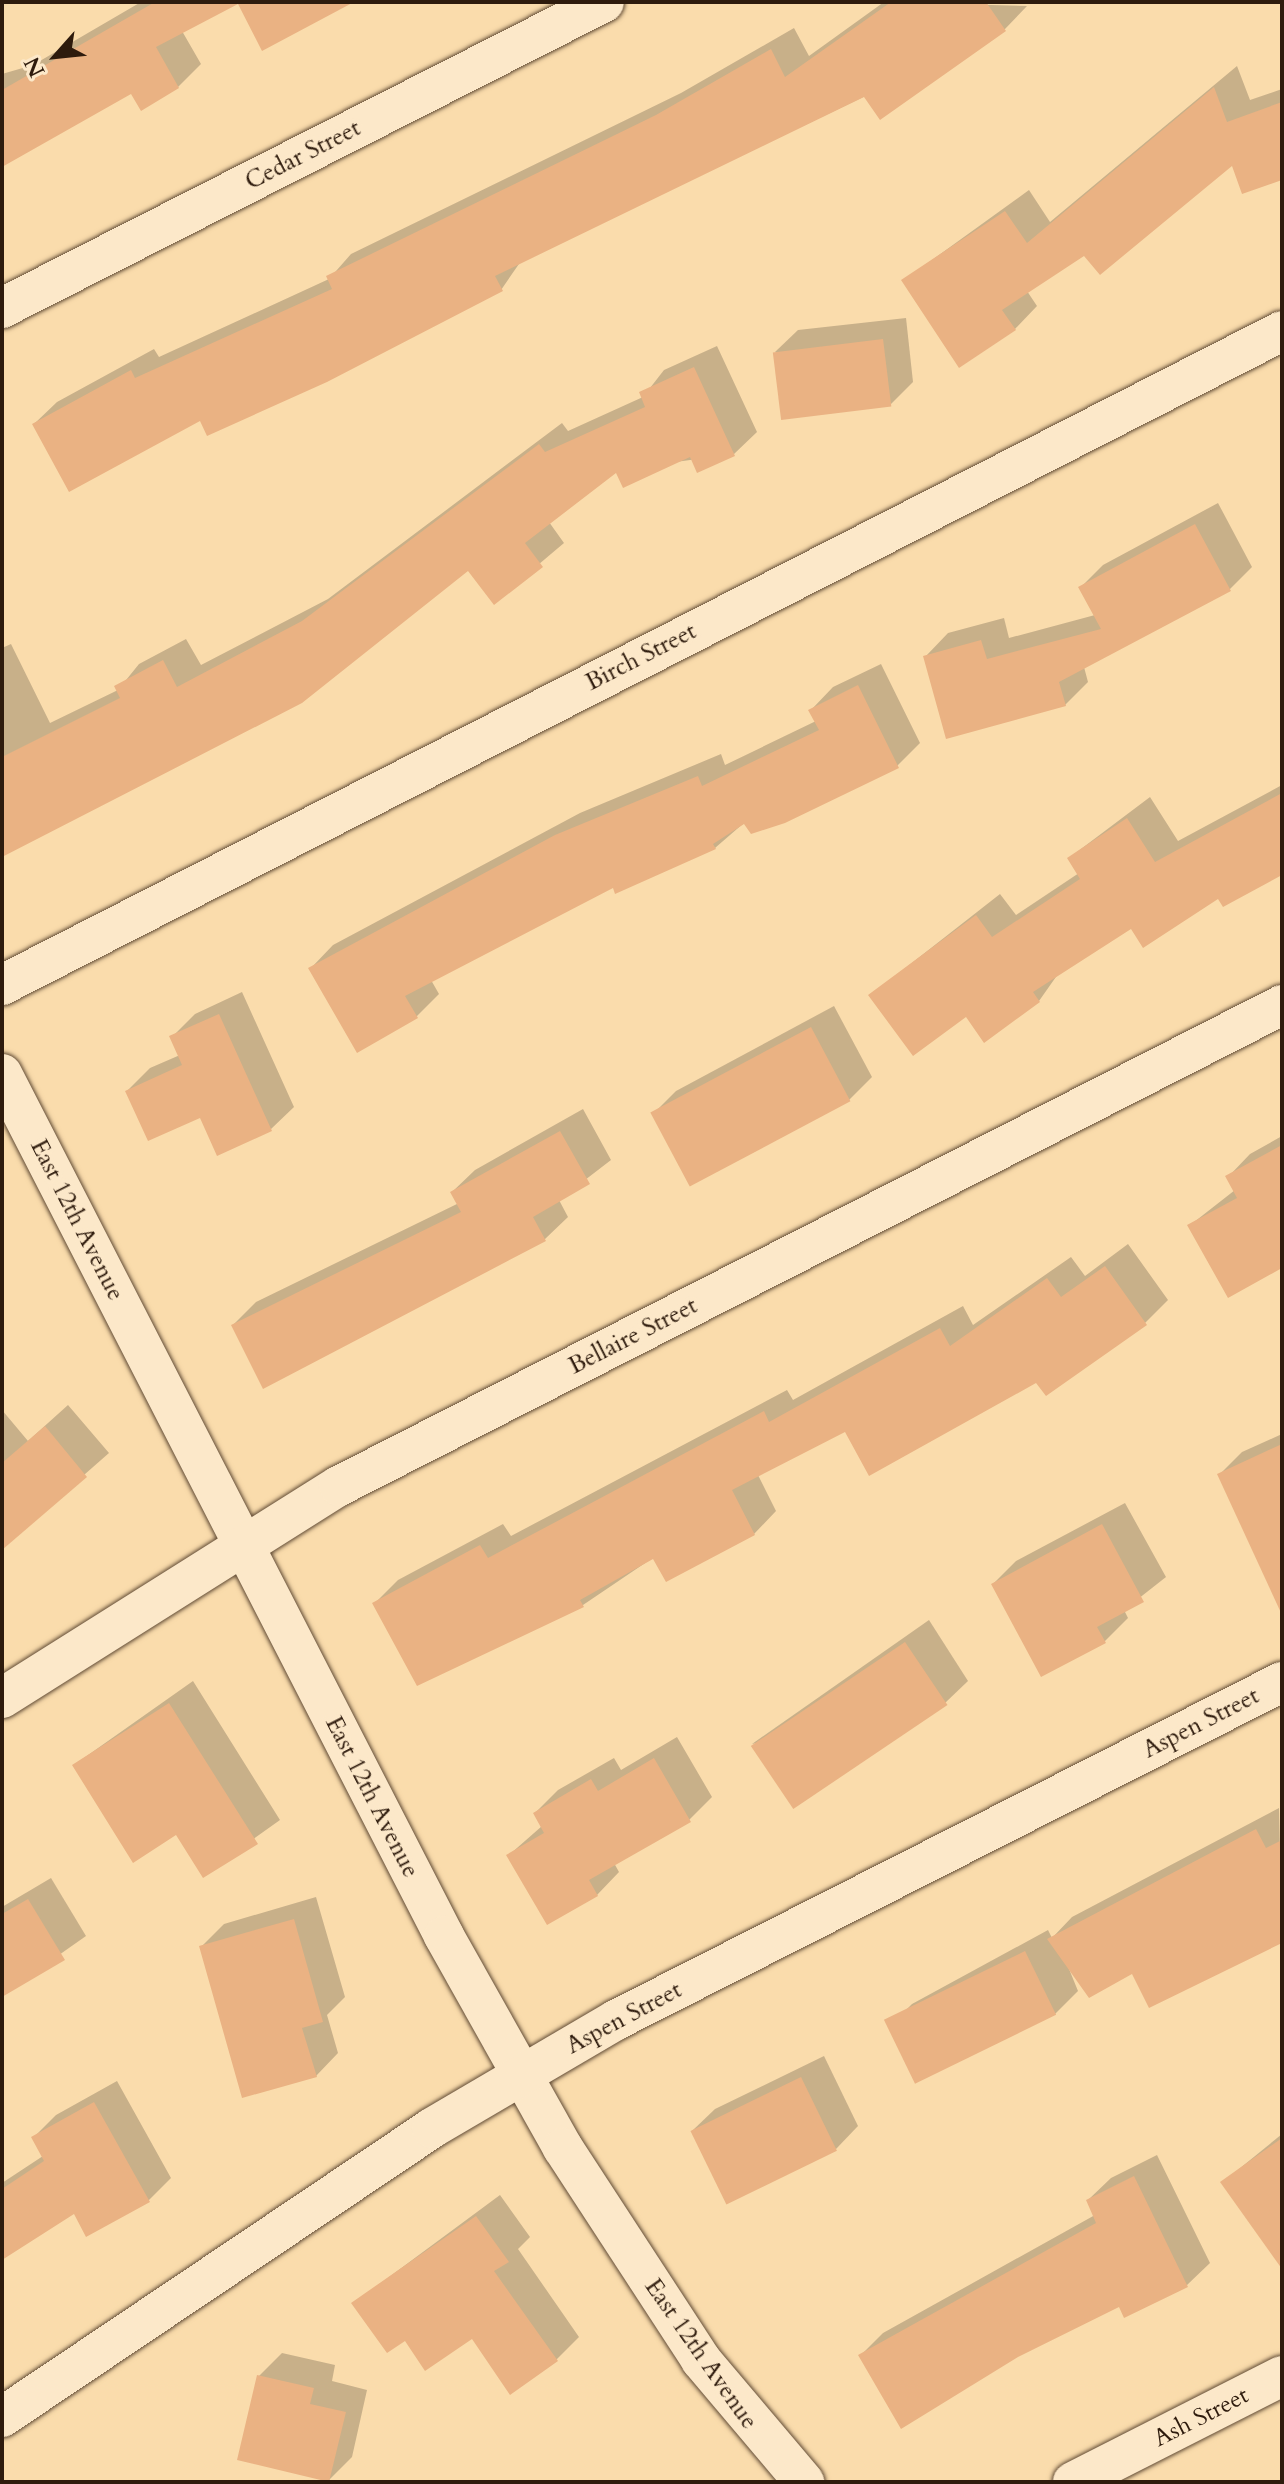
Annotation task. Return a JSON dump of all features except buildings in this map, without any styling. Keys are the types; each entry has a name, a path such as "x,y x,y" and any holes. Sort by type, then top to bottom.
{"street":[{"name":"Cedar Street","path":"2,308 604,2"},
{"name":"Birch Street","path":"2,985 1282,331"},
{"name":"Bellaire Street","path":"2,1698 339,1486 1282,1005"},
{"name":"East 12th Avenue","path":"2,1074 241,1545 522,2075 701,2360 804,2482"},
{"name":"Aspen Street","path":"2,2417 522,2075 616,2020 1282,1682"},
{"name":"Ash Street","path":"1126,2470 1282,2376"},
{"path":"1073,2482 1126,2470"}]}
